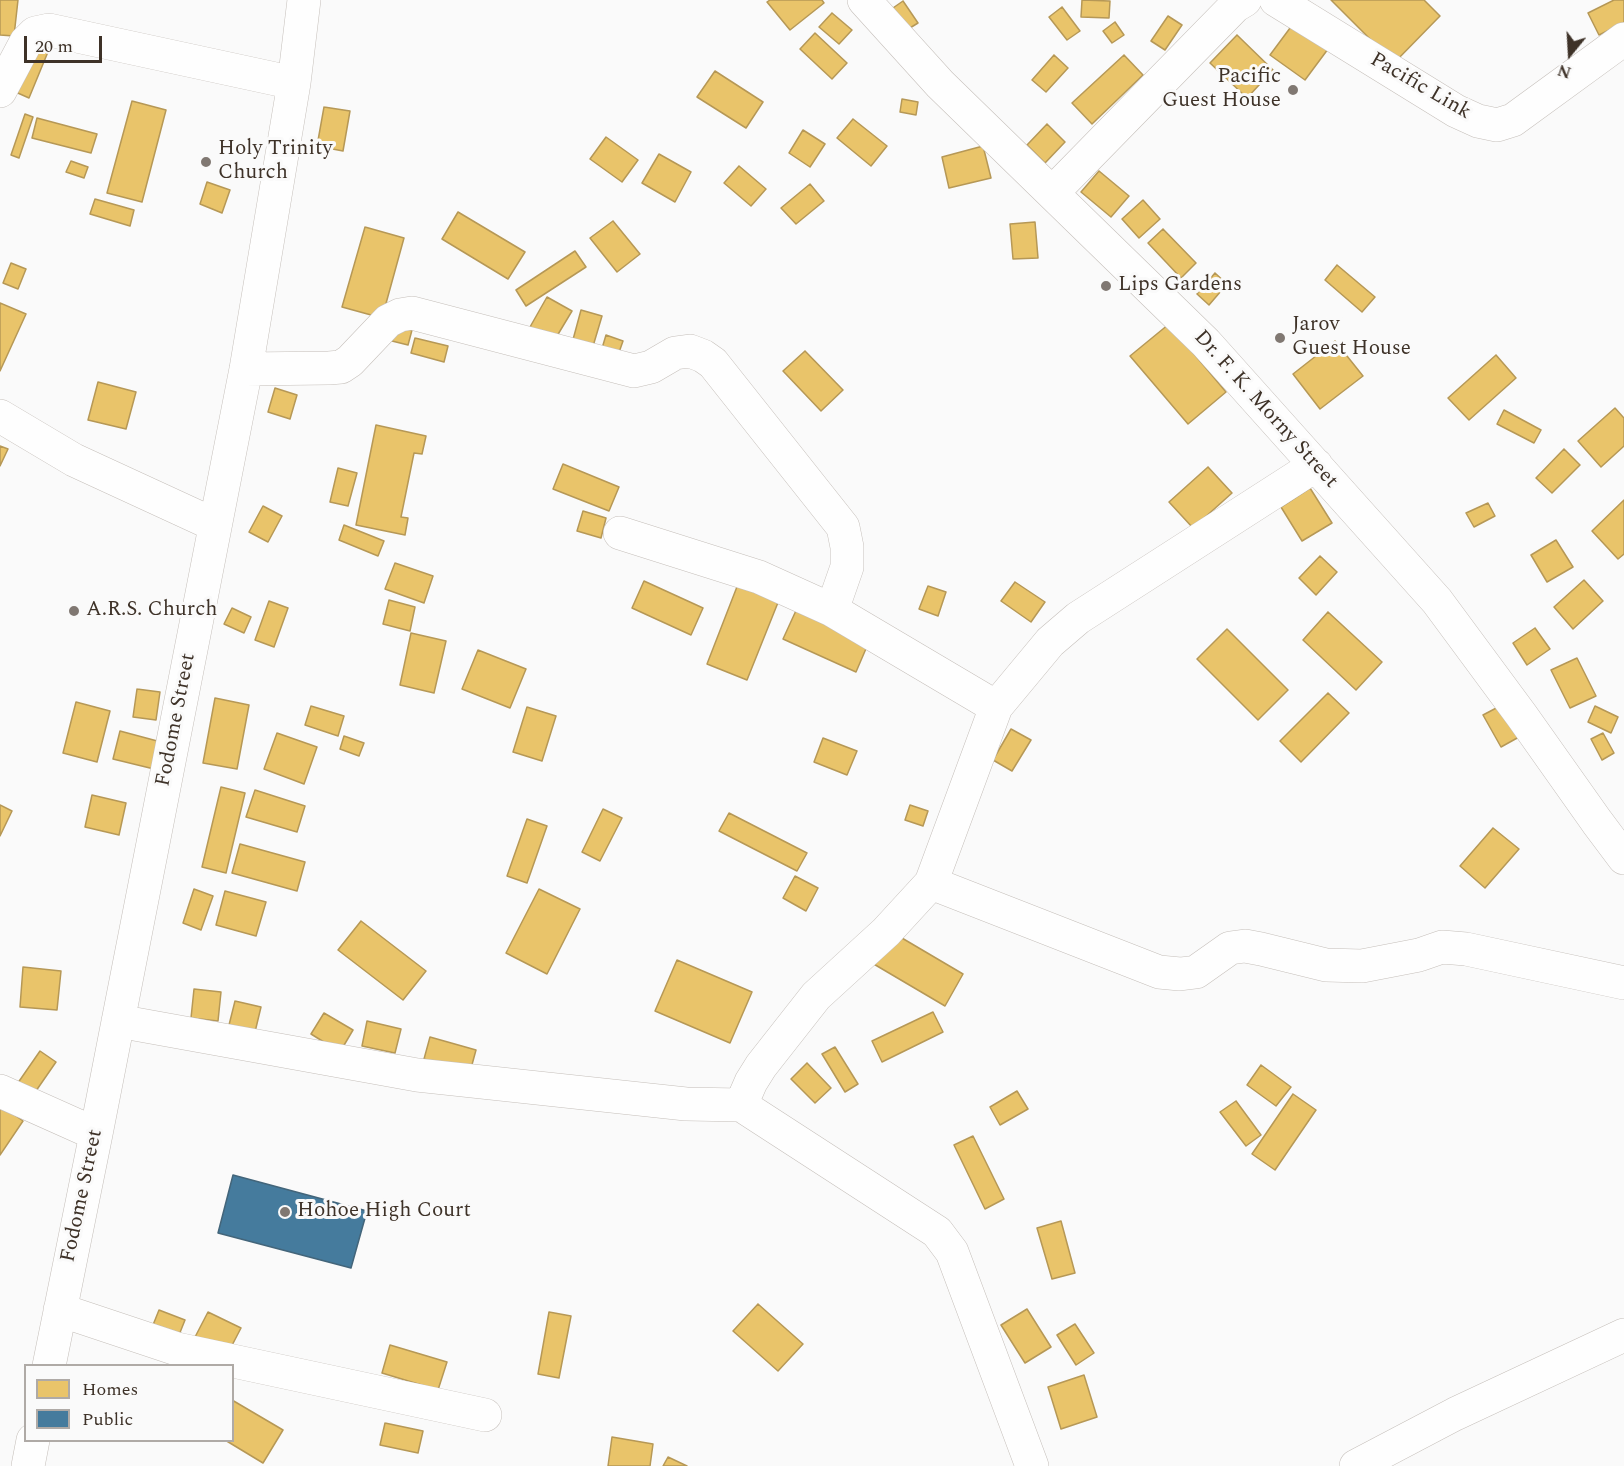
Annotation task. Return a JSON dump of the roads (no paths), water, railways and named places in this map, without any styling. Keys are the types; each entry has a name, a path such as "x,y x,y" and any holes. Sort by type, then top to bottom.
{"street":[{"name":"Fodome Street","path":"49,1364 246,369 294,83 304,0"},
{"name":"Dr. F. K. Morny Street","path":"864,0 940,84 1206,344 1437,601 1624,858"},
{"path":"1052,193 1235,6 1245,0"},
{"name":"Pacific Link","path":"1276,0 1456,111 1478,121 1497,125 1513,120 1624,39"},
{"path":"0,91 26,42 35,33 49,30 294,83"},
{"path":"246,369 341,367 350,361 388,321 400,315 412,313 634,371 651,367 675,354 690,351 703,356 713,363 843,527 847,547 847,567 832,609"},
{"path":"0,416 74,460 215,525"},
{"path":"741,1106 761,1066 816,996 886,932 931,883 996,707 1050,642 1078,618 1316,465"},
{"path":"620,533 759,577 832,609 996,707"},
{"path":"931,883 1159,972 1180,974 1196,972 1230,948 1245,946 1326,965 1362,966 1419,955 1442,947 1466,949 1624,983"},
{"path":"118,1021 417,1075 686,1104 741,1106 937,1232 952,1252 1032,1466"},
{"path":"0,1091 96,1134"},
{"path":"60,1310 177,1349 485,1415"},
{"path":"1356,1466 1455,1414 1624,1335"},
{"path":"28,1466 33,1442"}],"place":[{"name":"Pacific Guest House","path":"1293,90"},
{"name":"Holy Trinity Church","path":"206,162"},
{"name":"Lips Gardens","path":"1106,286"},
{"name":"Jarov Guest House","path":"1280,338"},
{"name":"A.R.S. Church","path":"74,611"},
{"name":"Hohoe High Court","path":"285,1212"}]}
